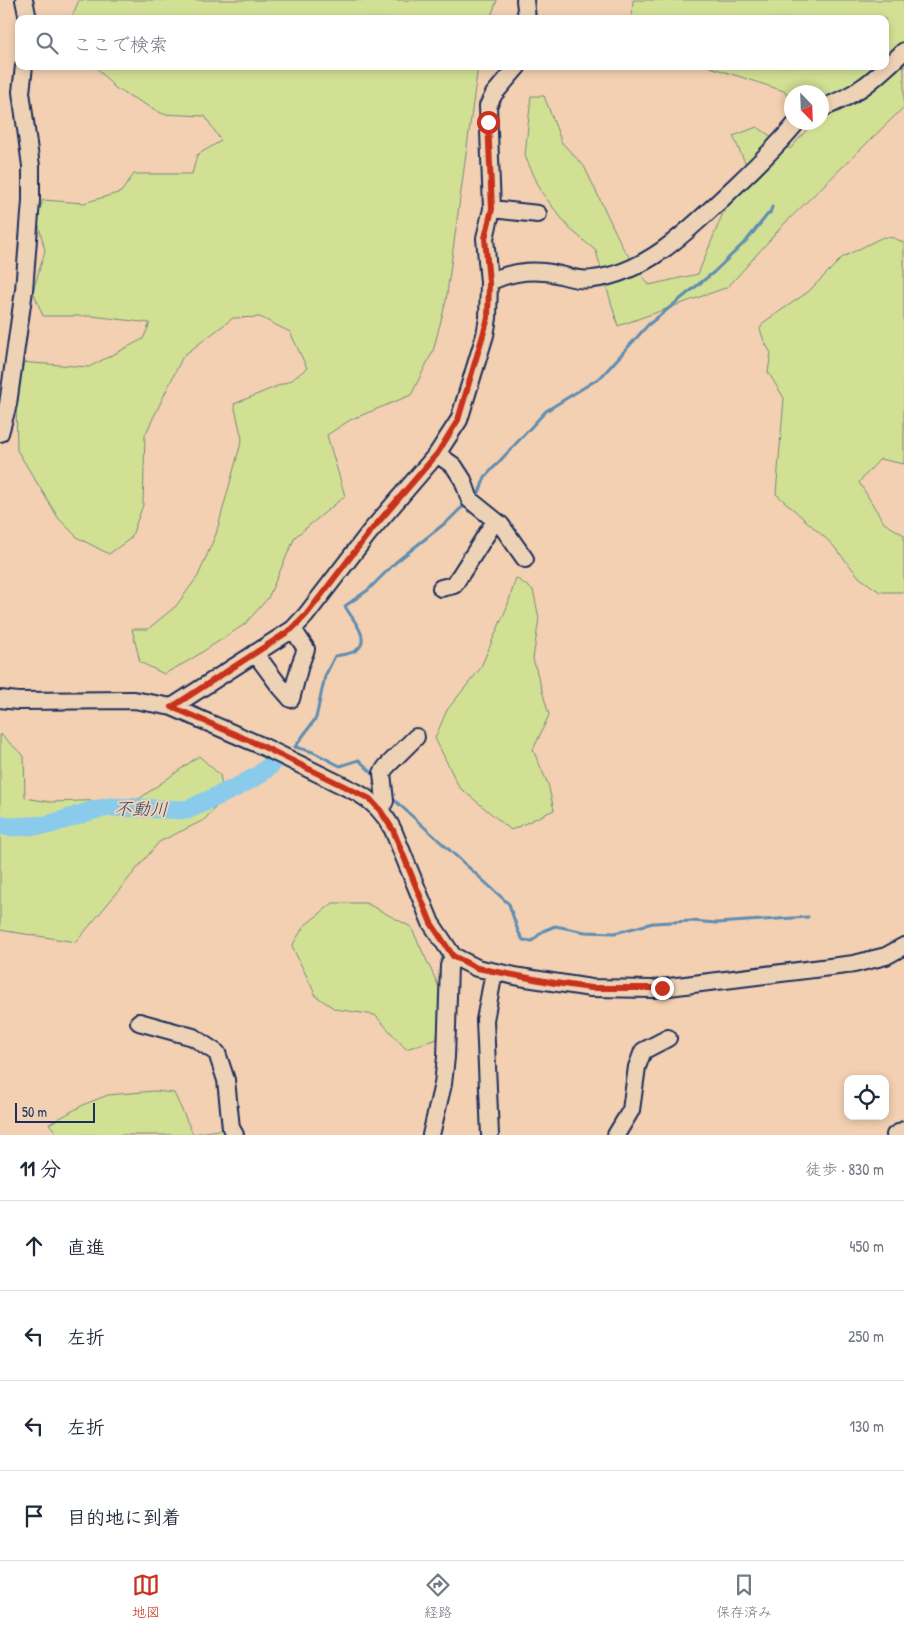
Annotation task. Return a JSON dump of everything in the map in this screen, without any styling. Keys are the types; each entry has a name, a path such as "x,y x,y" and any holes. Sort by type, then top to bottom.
{"street":[{"path":"24,0 27,15"},
{"path":"525,0 527,15"},
{"path":"889,65 904,51"},
{"path":"0,433 8,404 24,290 31,201 30,166 21,92 24,70"},
{"path":"172,707 292,629 306,615 369,533 437,454 458,420 488,318 489,282 485,238 492,209 488,106 494,94 515,70"},
{"path":"829,106 864,88 883,70"},
{"path":"489,282 515,273 544,272 576,279 591,280 616,275 632,268 676,240 698,221 772,151 790,130"},
{"path":"492,209 538,214"},
{"path":"437,454 454,466 459,473 470,500 501,525 525,559"},
{"path":"441,588 454,585 495,521"},
{"path":"255,653 291,699 306,649 292,629"},
{"path":"0,699 34,701 134,700 172,707 262,746 370,799 393,830 431,923 453,956 477,968 591,988 653,989 854,964 886,956 904,946"},
{"path":"380,810 385,802 382,773 416,737"},
{"path":"431,1135 443,1084 446,1057 449,966 453,956"},
{"path":"490,1135 485,1020 494,972"},
{"path":"138,1022 193,1037 217,1052 226,1080 231,1128 236,1135"},
{"path":"616,1135 631,1110 637,1067 643,1051 668,1038"},
{"path":"896,1135 904,1130"}],"green space":[{"path":"79,0 497,0 491,15 73,15"},
{"path":"633,0 904,0 904,107 783,225 728,287 618,326 596,251 569,228 542,193 525,156 531,96 544,96 562,143 584,166 623,248 649,285 698,274 723,213 752,178 733,136 757,127 790,149 807,130 829,130 829,85 784,85 784,91 719,70 889,70 889,15 632,15"},
{"path":"99,70 477,70 446,301 433,351 411,395 350,420 327,435 345,496 295,537 268,598 245,624 190,660 164,674 140,662 132,629 148,629 176,606 198,576 216,534 242,439 234,404 292,380 307,368 290,332 260,317 233,318 183,356 145,435 143,505 131,538 109,554 78,538 59,519 17,450 16,397 18,362 89,367 143,339 150,323 92,316 43,316 33,291 45,251 37,218 43,200 84,203 121,192 134,174 192,174 197,155 221,141 205,116 163,114 115,88"},
{"path":"883,237 894,238 904,243 904,464 880,459 859,482 884,523 904,535 904,592 880,592 860,578 831,543 776,494 784,398 768,372 771,353 760,329 764,322 808,292 843,257"},
{"path":"516,578 533,590 539,618 533,659 549,715 533,750 548,784 554,810 511,830 459,787 435,738 447,710 480,669 507,607"},
{"path":"0,734 24,756 25,798 50,802 139,799 199,756 220,775 224,798 204,820 159,842 76,942 0,930"},
{"path":"333,903 366,903 411,927 441,991 437,1039 406,1049 375,1015 335,1009 316,996 292,946 304,926"},
{"path":"154,1091 174,1093 193,1134 231,1128 230,1135 58,1135 49,1124 85,1104 108,1095"}],"waterway":[{"path":"477,498 485,477 546,411 601,377 648,325 714,272 747,240 770,213 772,207"},
{"path":"377,778 359,760 340,766 313,752 295,747 316,718 325,676 335,656 355,651 362,641 362,635 345,606 368,590 396,562 467,504"},
{"name":"不動川","path":"0,825 9,827 48,825 94,810 110,807 187,810 235,788 259,775 272,764"},
{"path":"391,797 509,904 523,940 532,941 543,931 555,926 585,932 615,933 653,923 691,921 717,923 808,917"}],"route":[{"path":"488,122 492,209 485,238 489,282 488,318 458,420 437,454 369,533 306,615 292,629 172,707 262,746 370,799 388,820 431,923 453,956 477,968 555,983 591,988 662,988"}]}
